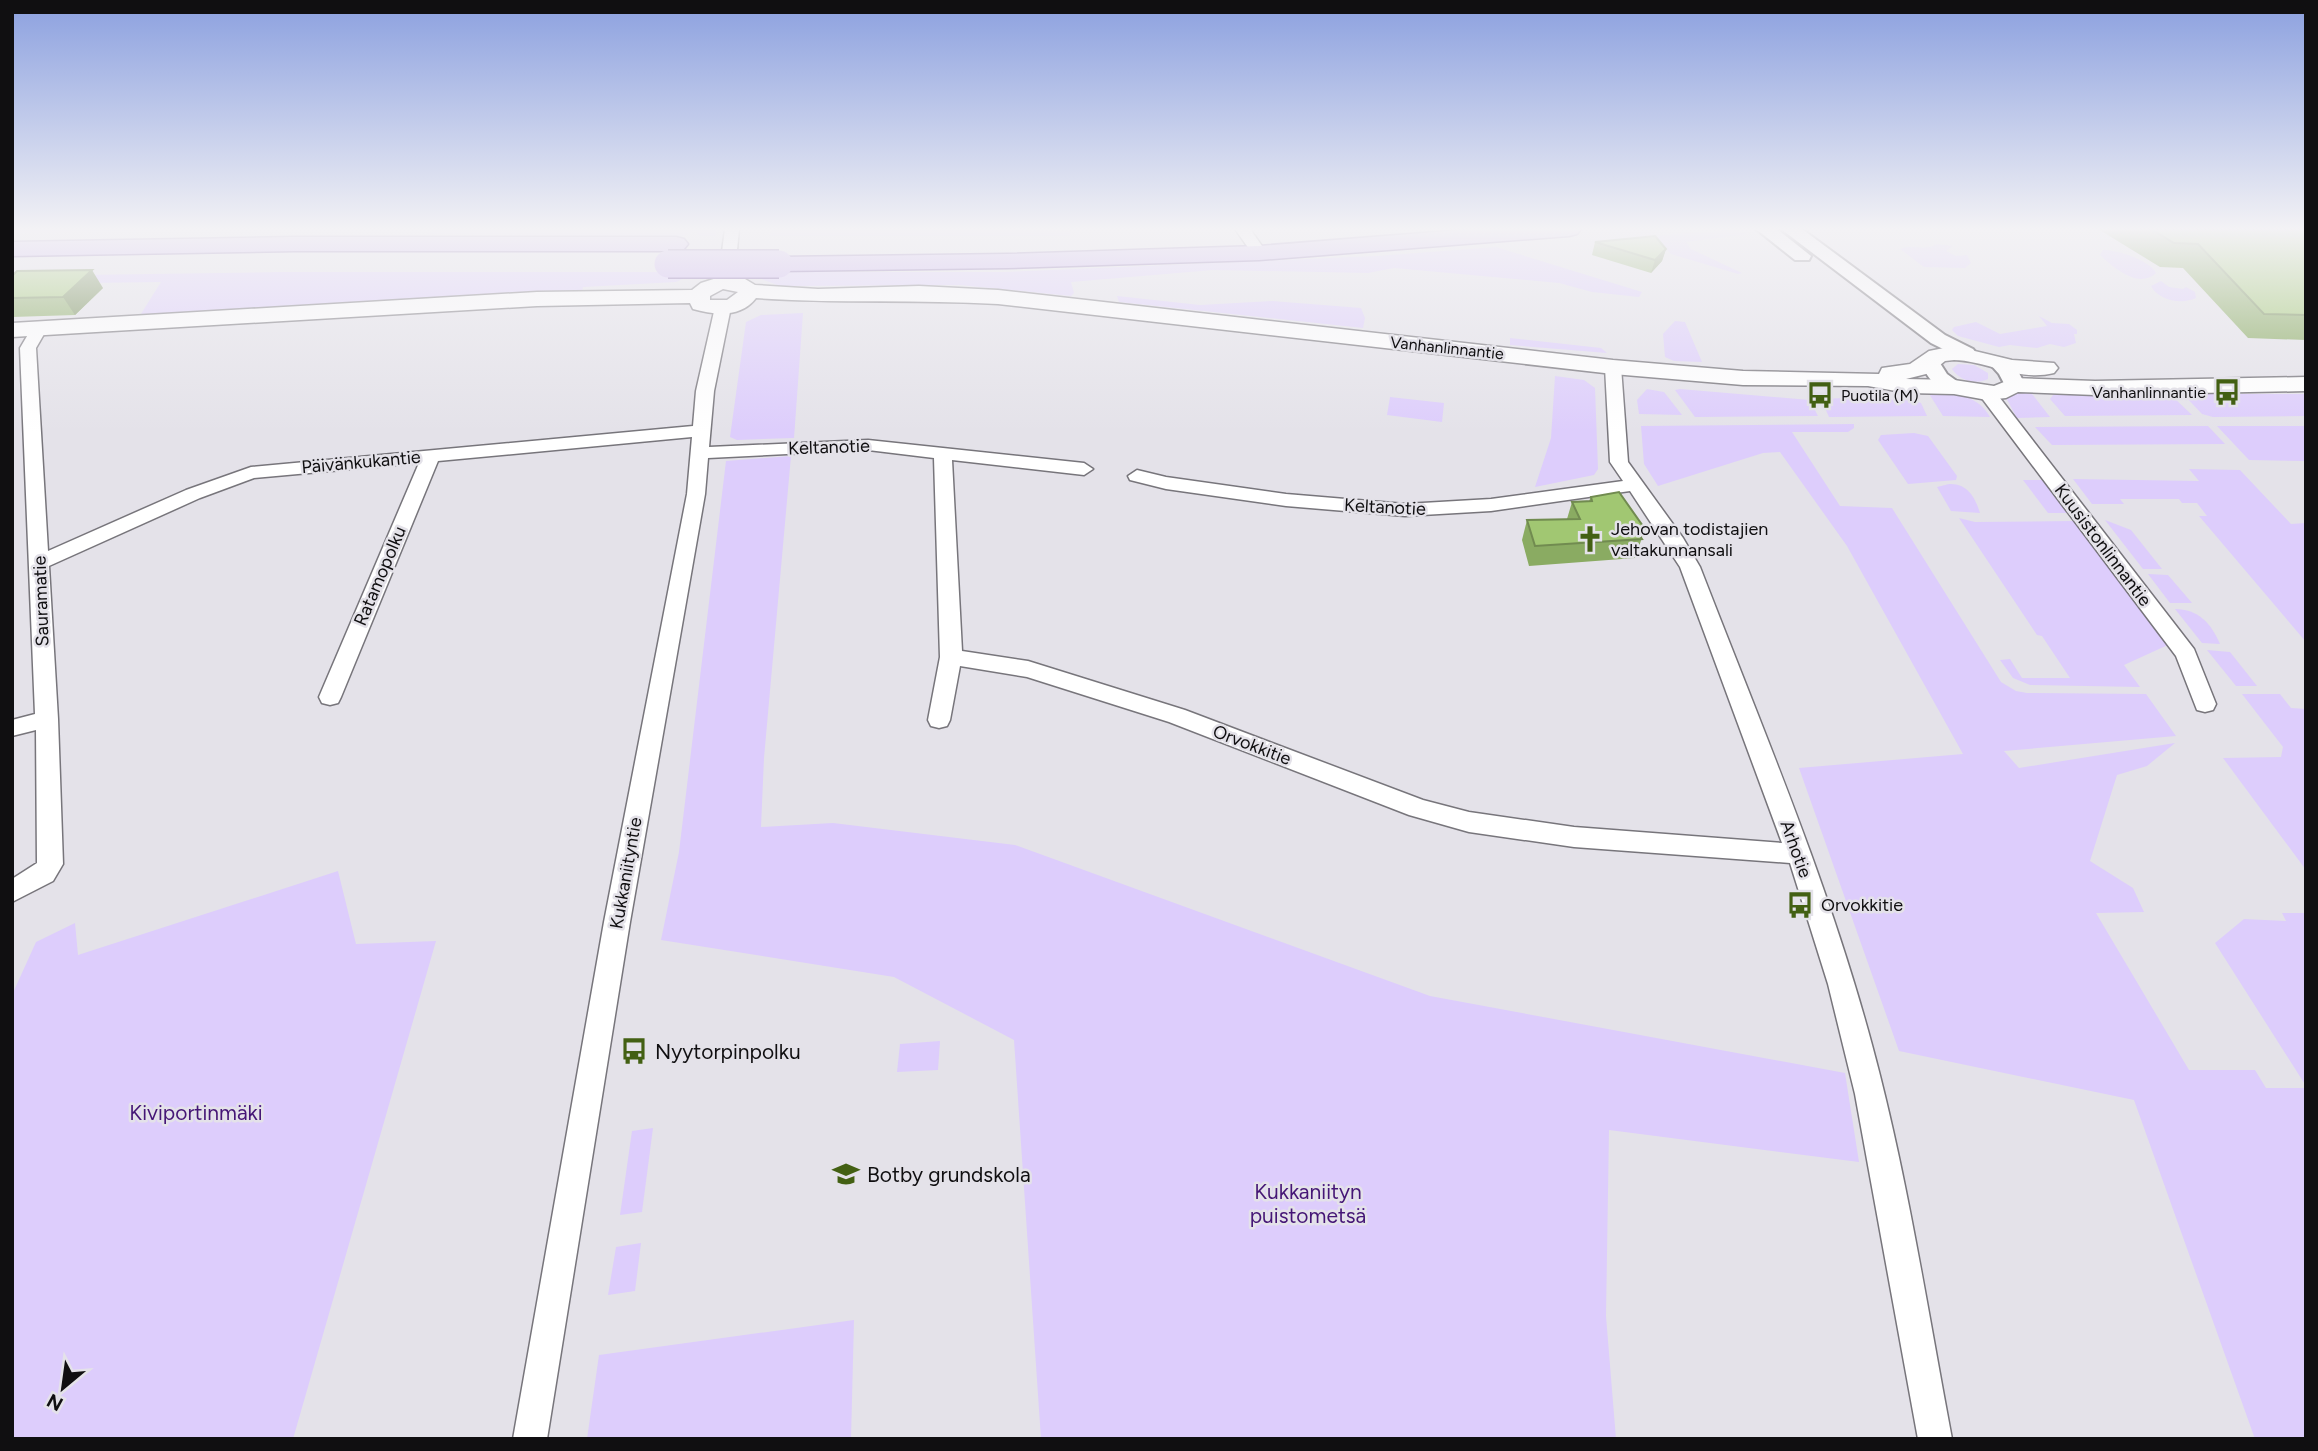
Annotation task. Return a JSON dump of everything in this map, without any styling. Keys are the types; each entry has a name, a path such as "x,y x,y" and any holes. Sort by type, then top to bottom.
{"main road":[{"path":"12,330 537,299 660,297"},
{"path":"698,297 698,300 707,306 738,300 739,297"},
{"name":"Vanhanlinnantie","path":"738,300 789,302 815,297"},
{"name":"Vanhanlinnantie","path":"992,297 1613,367 1743,378 1868,379 1907,386 1954,387 1987,393 1998,393 2014,385 2095,388 2306,384"},
{"name":"Vanhanlinnantie","path":"1868,379 1934,360 1944,353 1966,353 2000,364 2031,368 2306,368"}],"street":[{"path":"1852,297 1934,360 1937,375 1954,387"},
{"path":"1880,297 1919,326 1966,353"},
{"name":"Kukkaniityntie","path":"530,1439 617,922 696,494 705,391 738,300"},
{"name":"Sauramatie","path":"12,892 44,874 50,864 47,719 28,348 39,329"},
{"path":"2000,364 2010,374 2014,385"},
{"name":"Arhotie","path":"1613,367 1619,462 1690,566 1798,854 1857,1042 1875,1116 1936,1439"},
{"name":"Kuusistonlinnantie","path":"1987,393 2186,654 2205,704"},
{"name":"Päivänkukantie","path":"40,562 204,489 251,472 700,431"},
{"name":"Keltanotie","path":"698,453 852,445 898,446 1084,469"},
{"path":"939,720 951,657 943,453"},
{"name":"Ratamopolku","path":"330,697 431,456"},
{"name":"Keltanotie","path":"1137,476 1166,483 1404,510 1465,509 1516,504 1633,485"},
{"name":"Orvokkitie","path":"951,657 1028,669 1084,686 1177,716 1418,808 1469,822 1574,837 1798,854"},
{"path":"12,727 47,719"}],"green space":[{"path":"152,297 498,297 139,317"},
{"path":"1117,297 1200,305 1272,301 1361,308 1365,318 1363,328 1119,302"},
{"path":"2162,297 2196,298 2184,301"},
{"path":"803,313 794,438 737,440 730,437 746,322 761,315"},
{"path":"2039,316 2052,323 2069,324 2077,330 2077,334 2074,334 2076,343 2064,347 2050,344 2037,348 2010,345 1999,347 1958,336 1952,330 1954,327 1976,322 2000,334 2047,326"},
{"path":"1675,321 1685,322 1702,362 1674,361 1665,357 1663,334"},
{"path":"1510,338 1601,348 1607,353 1510,345"},
{"path":"1958,364 1974,365 1988,373 1988,379 1978,382 1964,379 1952,369"},
{"path":"1555,376 1584,380 1595,388 1598,469 1594,475 1535,487 1551,438"},
{"path":"1647,389 1664,392 1682,415 1639,414 1637,400"},
{"path":"1926,389 1970,399 1985,409 1990,417 1943,416"},
{"path":"1675,390 1810,400 1818,416 1695,417"},
{"path":"2029,390 2050,417 2017,418 2005,396 2010,392"},
{"path":"2054,394 2171,395 2192,415 2065,416 2050,399"},
{"path":"2183,394 2306,394 2306,416 2213,417 2202,414"},
{"path":"1390,397 1444,403 1442,422 1387,415"},
{"path":"1821,399 1911,400 1921,403 1927,416 1829,417"},
{"path":"1854,424 1854,428 1848,432 1792,432 1840,506 1892,508 2001,682 2016,691 2027,693 2146,694 2176,736 2004,751 2019,768 2175,743 2147,766 2117,775 2090,861 2133,888 2144,912 2096,913 2189,1070 2255,1070 2266,1088 2306,1088 2306,1439 2255,1439 2134,1100 1899,1051 1799,768 1963,754 1847,546 1780,452 1763,453 1658,486 1644,464 1641,426"},
{"path":"2208,426 2225,444 2052,445 2035,427"},
{"path":"2217,426 2306,426 2306,461 2249,460"},
{"path":"1914,433 1928,436 1957,476 1956,480 1908,484 1878,440 1881,435"},
{"name":"Kukkaniityn puistometsä","path":"791,456 764,758 761,827 833,823 1015,845 1430,996 1845,1073 1859,1162 1609,1130 1606,1316 1616,1439 1041,1439 1014,1040 894,977 661,940 679,852 726,461"},
{"path":"2189,469 2240,470 2291,524 2306,523 2306,642 2199,516 2207,516 2197,503 2182,503 2179,499 2120,499 2124,504 2092,504 2073,479 2199,481"},
{"path":"2023,480 2042,480 2068,513 2048,513"},
{"path":"1949,484 1961,486 1969,492 1980,513 1951,511 1937,487"},
{"path":"1959,518 1975,522 2074,521 2170,644 2124,665 2140,687 2030,685 2013,678 2000,660 2010,659 2022,678 2070,678 2042,636 2037,635"},
{"path":"2105,520 2131,530 2162,569 2143,569"},
{"path":"2148,574 2168,575 2192,603 2170,603"},
{"path":"2175,609 2190,612 2203,619 2220,644 2202,643"},
{"path":"2207,650 2230,652 2257,686 2236,686"},
{"path":"2242,694 2280,694 2291,708 2306,709 2306,870 2223,758 2281,757 2283,747"},
{"name":"Kiviportinmäki","path":"338,871 356,944 436,941 293,1439 12,1439 12,995 36,942 75,923 78,955"},
{"path":"2282,913 2306,913 2306,1086 2215,943 2244,919 2286,921"},
{"path":"940,1041 938,1070 897,1072 900,1044"},
{"path":"653,1128 642,1212 620,1215 632,1131"},
{"path":"641,1243 635,1291 608,1295 616,1247"},
{"path":"854,1320 851,1439 587,1439 599,1355"}],"building":[{"path":"12,297 63,297 63,297"},
{"path":"2248,297 2306,297 2306,315 2264,314"},
{"path":"1619,492 1645,529 1636,530 1642,539 1535,546 1527,520 1580,519 1572,502 1592,501 1591,497"}],"place":[{"name":"Vanhanlinnantie","path":"2227,392"},
{"name":"Puotila (M)","path":"1820,395"},
{"name":"Jehovan todistajien valtakunnansali","path":"1590,539"},
{"name":"Orvokkitie","path":"1800,905"},
{"name":"Nyytorpinpolku","path":"634,1051"},
{"name":"Botby grundskola","path":"846,1174"}]}
